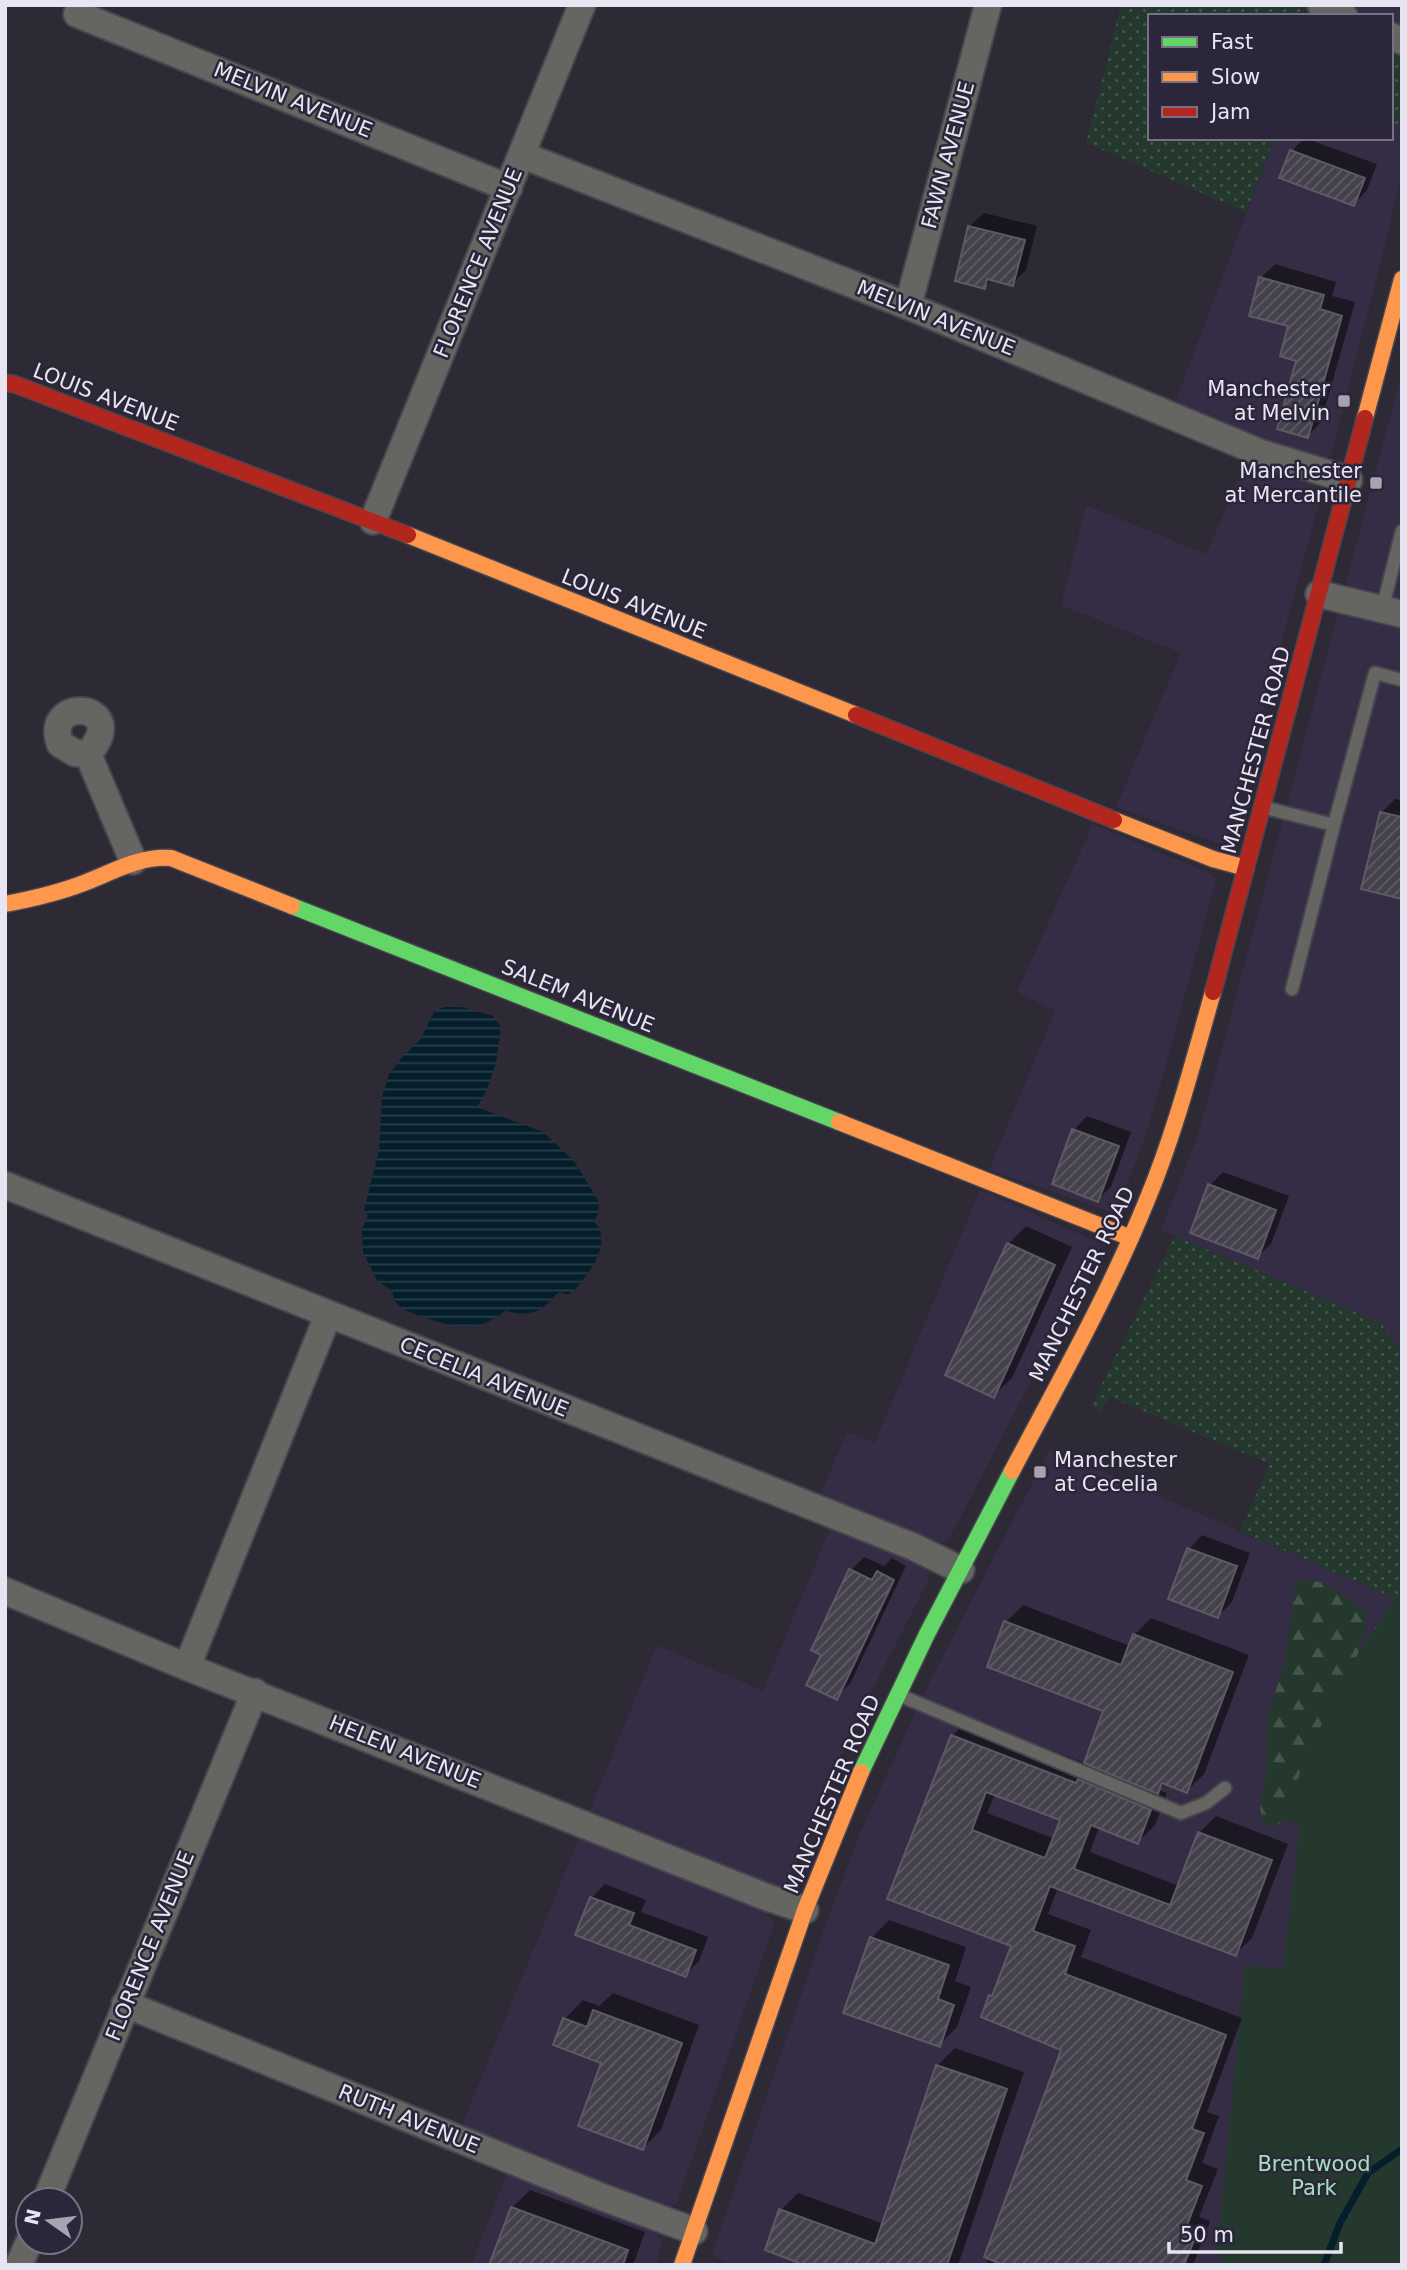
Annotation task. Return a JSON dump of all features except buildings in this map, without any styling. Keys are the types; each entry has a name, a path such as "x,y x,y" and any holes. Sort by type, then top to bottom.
{"street":[{"name":"FLORENCE AVENUE","path":"373,521 582,5"},
{"name":"FAWN AVENUE","path":"908,306 988,5"},
{"path":"1321,5 1340,14"},
{"name":"MELVIN AVENUE","path":"77,14 509,187"},
{"name":"MELVIN AVENUE","path":"522,155 908,306 1261,453 1349,480"},
{"name":"MANCHESTER ROAD","path":"682,2265 805,1910 852,1790 897,1695 1131,1238 1155,1180 1182,1100 1246,868 1402,279"},
{"name":"LOUIS AVENUE","path":"5,383 14,384 373,521 1213,859 1246,868"},
{"path":"1319,594 1392,612"},
{"path":"88,754 133,861"},
{"name":"SALEM AVENUE","path":"5,904 48,895 84,883 133,861 158,856 171,858 1131,1238"},
{"name":"CECELIA AVENUE","path":"5,1185 914,1547 961,1570"},
{"path":"187,1667 328,1315"},
{"name":"HELEN AVENUE","path":"5,1591 187,1667 805,1910"},
{"name":"FLORENCE AVENUE","path":"52,2186 255,1692"},
{"name":"RUTH AVENUE","path":"125,2004 623,2205 694,2231"}],"lane":[{"path":"1392,612 1402,531"},
{"path":"1292,989 1375,673 1402,680"},
{"path":"1262,807 1334,825"},
{"path":"897,1695 1181,1813 1206,1803 1224,1788"}],"shaded area":[{"path":"1346,5 1402,5 1402,28 1393,25 1393,14 1365,14"},
{"path":"1393,123 1402,126 1402,171 1331,455 1326,459 1313,458 1173,408 1274,140 1393,140"},
{"path":"1402,372 1402,1353 1381,1323 1161,1230 1195,1143 1215,1075"},
{"path":"1247,460 1315,485 1322,491 1230,835 1220,844 1116,807 1181,653 1061,605 1086,505 1206,554"},
{"path":"1093,824 1213,875 1216,880 1146,1134 1114,1213 989,1170 1055,1011 1017,992"},
{"path":"980,1190 1100,1243 1099,1250 949,1539 945,1543 937,1543 820,1495 847,1432 875,1443"},
{"path":"1050,1449 1394,1598 1286,1819 1300,1824 1283,1970 1245,1965 1218,2246 1220,2265 729,2265 712,2254 860,1833 929,1683"},
{"path":"831,1526 923,1565 929,1574 928,1581 853,1728 789,1881 784,1885 776,1885 590,1810 657,1645 763,1691"},
{"path":"579,1838 766,1913 775,1922 677,2202 668,2209 461,2127"},
{"path":"508,2171 654,2231 662,2240 656,2265 471,2265"}],"green space":[{"path":"1121,5 1294,5 1312,14 1148,14 1148,140 1274,140 1246,212 1086,143"},
{"path":"1393,52 1402,55 1400,126 1393,123"},
{"path":"1175,1236 1381,1323 1402,1353 1402,2016 1220,2265 1218,2246 1245,1965 1283,1970 1300,1824 1286,1820 1304,1760 1357,1656 1394,1598 1240,1531 1270,1464 1110,1397 1100,1412 1091,1406"},
{"path":"1301,1579 1326,1585 1364,1609 1367,1627 1357,1656 1304,1760 1286,1820 1275,1826 1265,1825 1260,1809 1266,1776 1267,1719 1285,1660 1295,1588"},
{"name":"Brentwood Park","path":"1402,1589 1402,2265 1220,2265 1218,2246 1245,1965 1283,1970 1300,1824 1286,1820 1304,1760 1357,1656"}],"water":[{"path":"444,1007 461,1007 493,1016 501,1027 496,1063 486,1092 477,1107 543,1132 574,1161 599,1202 594,1222 600,1229 600,1251 593,1266 572,1292 567,1295 560,1292 534,1312 506,1310 488,1322 471,1327 459,1327 433,1320 400,1306 392,1290 378,1282 363,1252 362,1230 368,1215 364,1211 379,1150 382,1097 389,1074 420,1040 434,1012"}],"waterway":[{"path":"1324,2265 1340,2223 1368,2173 1402,2149"}],"traffic: fast":[{"path":"292,906 839,1122"},
{"path":"861,1772 927,1634 1012,1471"}],"traffic: slow":[{"path":"1365,418 1402,279"},
{"path":"408,535 856,715"},
{"path":"1114,820 1213,859 1246,868"},
{"path":"5,904 64,890 137,862 171,858 292,906"},
{"path":"1012,1471 1100,1304 1147,1200 1175,1123 1213,992"},
{"path":"839,1122 1131,1238"},
{"path":"682,2265 805,1910 861,1772"}],"traffic: jam":[{"path":"5,383 14,384 408,535"},
{"path":"1213,992 1365,418"},
{"path":"856,715 1114,820"}],"place":[{"name":"Manchester at Melvin","path":"1344,401"},
{"name":"Manchester at Mercantile","path":"1376,483"},
{"name":"Manchester at Cecelia","path":"1040,1472"}]}
